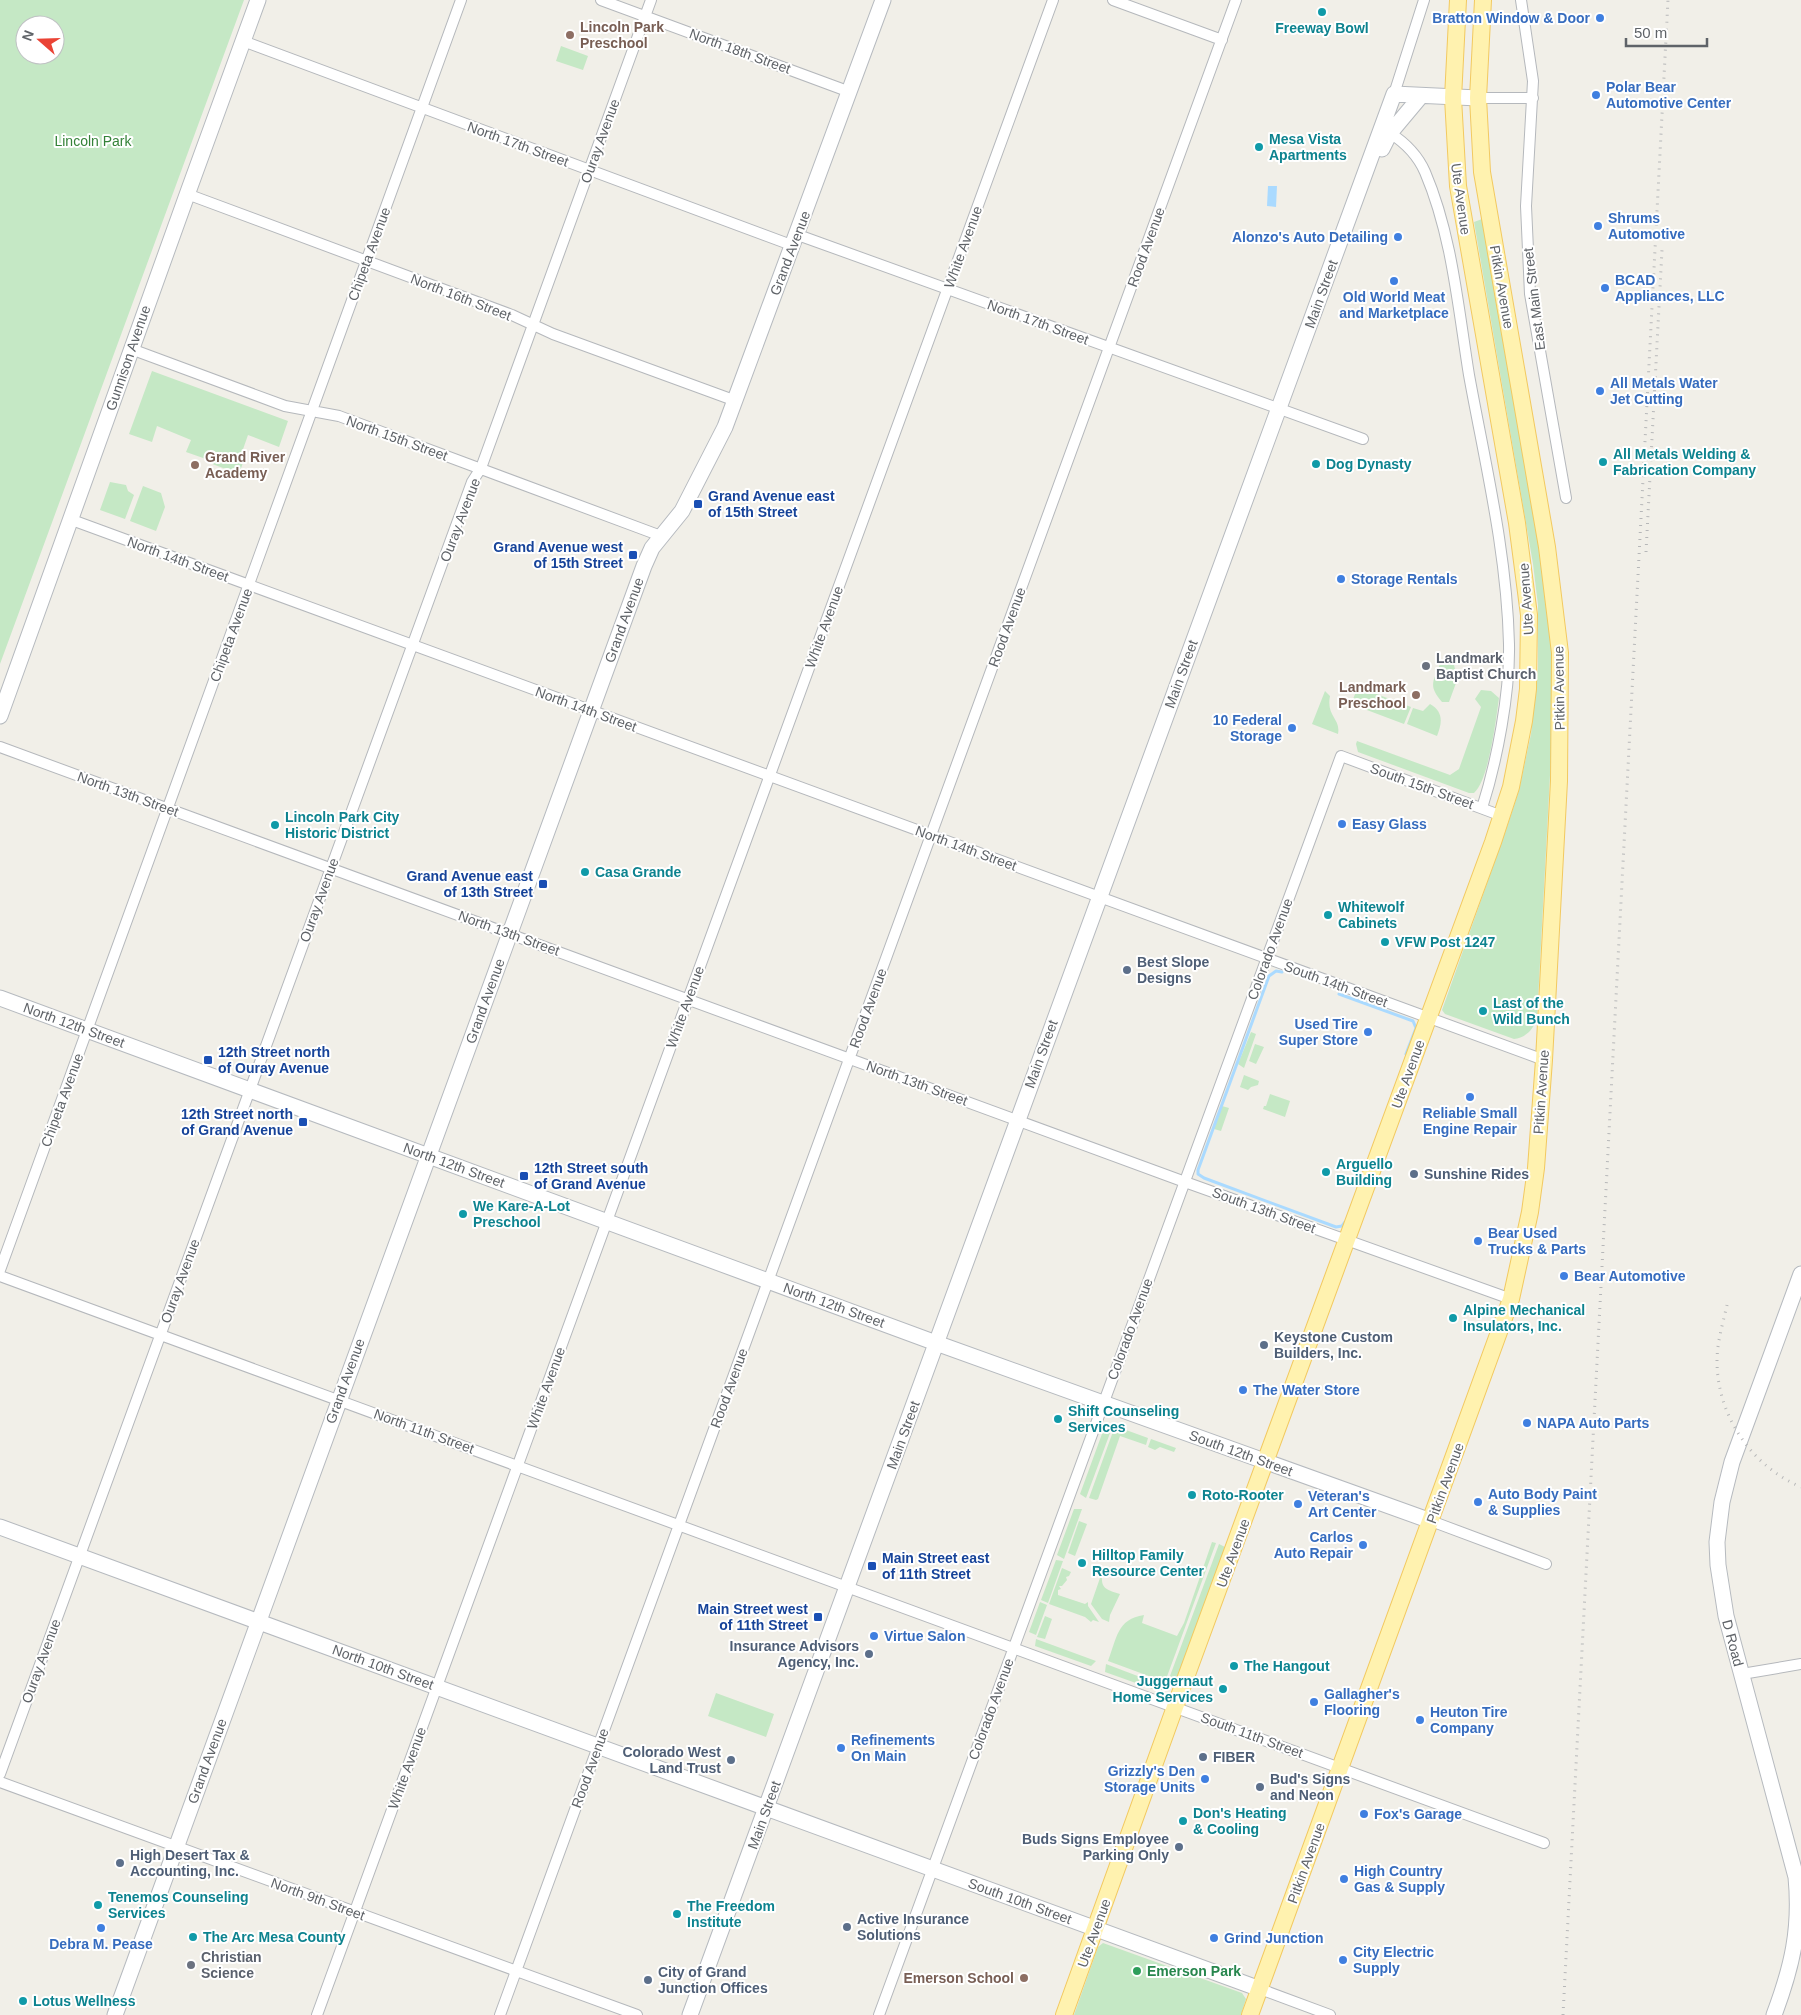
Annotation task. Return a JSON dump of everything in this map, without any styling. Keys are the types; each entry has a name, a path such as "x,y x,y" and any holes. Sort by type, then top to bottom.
{"main road":[{"name":"Ute Avenue","path":"1064,2015 1502,816 1519,754 1528,689 1529,615 1518,524 1458,186 1454,98 1458,0"},
{"name":"Pitkin Avenue","path":"1250,2015 1511,1299 1530,1212 1536,1168 1544,1060 1559,782 1560,653 1547,547 1482,172 1478,98 1483,0"}],"street":[{"name":"Gunnison Avenue","path":"0,716 258,0"},
{"name":"Chipeta Avenue","path":"0,1270 461,0"},
{"name":"North 18th Street","path":"601,0 850,92"},
{"name":"Ouray Avenue","path":"0,1774 472,482 481,468 651,0"},
{"name":"Grand Avenue","path":"114,2015 644,566 652,548 682,511 725,428 883,0"},
{"name":"White Avenue","path":"317,2015 1053,0"},
{"path":"1113,0 1222,40"},
{"name":"Rood Avenue","path":"500,2015 1236,0"},
{"path":"1424,0 1394,94 1454,98 1533,98"},
{"name":"East Main Street","path":"1521,0 1533,80 1526,206 1526,248 1530,294 1566,498"},
{"name":"North 17th Street","path":"243,41 589,170 948,289 1363,439"},
{"name":"Main Street","path":"690,2015 1394,94"},
{"path":"1345,226 1390,133 1421,96"},
{"path":"1390,133 1411,150 1424,170 1443,228 1501,556 1506,593 1509,646 1501,728 1482,808"},
{"name":"North 16th Street","path":"187,194 512,315 532,326 736,401"},
{"name":"North 15th Street","path":"131,349 285,406 339,416 661,536"},
{"name":"North 14th Street","path":"72,520 1100,897"},
{"name":"North 13th Street","path":"0,747 1017,1120"},
{"name":"South 15th Street","path":"1341,756 1502,816"},
{"name":"Colorado Avenue","path":"879,2015 1341,756"},
{"name":"South 14th Street","path":"1100,897 1544,1060"},
{"name":"North 12th Street","path":"0,998 936,1343"},
{"name":"South 13th Street","path":"1017,1120 1511,1299"},
{"name":"D Road","path":"1774,2015 1791,1966 1795,1946 1797,1888 1792,1860 1721,1590 1717,1558 1718,1522 1732,1462 1801,1274"},
{"name":"North 11th Street","path":"0,1276 848,1586"},
{"name":"South 12th Street","path":"936,1343 1546,1564"},
{"name":"North 10th Street","path":"0,1527 766,1808"},
{"name":"South 11th Street","path":"848,1586 1544,1843"},
{"path":"1742,1674 1801,1664"},
{"name":"North 9th Street","path":"0,1782 637,2015"},
{"name":"South 10th Street","path":"766,1808 1330,2015"}],"green space":[{"name":"Lincoln Park","path":"0,0 244,0 0,664"},
{"path":"561,46 588,56 583,70 556,61"},
{"path":"1482,219 1523,449 1547,598 1552,652 1553,719 1537,1019 1528,1033 1514,1039 1445,1014 1442,1010 1519,790 1531,734 1538,668 1538,605 1533,564 1474,222"},
{"path":"152,371 288,421 279,447 248,435 241,455 245,457 239,474 186,452 191,440 157,426 152,442 129,434"},
{"path":"110,482 126,485 128,491 134,495 125,519 100,510"},
{"path":"143,486 161,493 165,507 156,531 130,521"},
{"path":"1444,662 1454,665 1456,673 1459,675 1449,702 1442,702 1433,688 1440,664"},
{"path":"1358,687 1411,707 1404,724 1351,704"},
{"path":"1481,690 1491,691 1499,698 1488,763 1484,776 1474,793 1469,793 1358,752 1357,741 1450,775 1459,769 1481,707 1475,699"},
{"path":"1325,691 1330,696 1330,709 1337,724 1338,734 1312,724"},
{"path":"1430,704 1435,707 1441,718 1437,736 1407,724 1413,708 1423,711"},
{"path":"1251,1032 1256,1034 1244,1068 1238,1064"},
{"path":"1255,1044 1264,1047 1256,1064 1249,1061"},
{"path":"1244,1075 1259,1081 1258,1085 1248,1090 1240,1087"},
{"path":"1270,1094 1290,1101 1285,1117 1263,1109"},
{"path":"1222,1106 1229,1108 1221,1131 1214,1129"},
{"path":"1106,1423 1113,1425 1086,1498 1080,1494"},
{"path":"1115,1426 1148,1438 1146,1445 1120,1436 1098,1499 1089,1498"},
{"path":"1151,1439 1176,1448 1174,1452 1160,1447 1155,1450 1148,1447"},
{"path":"1074,1509 1082,1509 1064,1559 1057,1555"},
{"path":"1079,1521 1087,1524 1075,1556 1068,1553"},
{"path":"1212,1542 1216,1543 1165,1682 1108,1661 1119,1631 1123,1625 1135,1617 1144,1615 1142,1623 1177,1636 1184,1623"},
{"path":"1219,1544 1225,1547 1174,1686 1167,1684"},
{"path":"1056,1560 1063,1561 1048,1603 1041,1600"},
{"path":"1062,1568 1071,1572 1066,1577 1067,1580 1062,1586 1059,1586 1061,1589 1058,1590 1058,1595 1085,1604 1088,1602 1088,1606 1099,1622 1093,1620 1091,1622 1085,1617 1049,1604"},
{"path":"1100,1578 1102,1578 1105,1588 1120,1594 1110,1615 1109,1622 1102,1619 1091,1604"},
{"path":"1040,1602 1047,1605 1036,1635 1029,1632"},
{"path":"1045,1616 1052,1619 1045,1639 1037,1637"},
{"path":"1036,1639 1096,1661 1091,1666 1035,1646"},
{"path":"1106,1664 1164,1686 1161,1692 1105,1672"},
{"path":"716,1693 774,1714 766,1737 708,1716"},
{"name":"Emerson Park","path":"1103,1943 1242,1993 1246,1999 1241,2015 1074,2015 1098,1947"}],"water":[{"path":"1268,186 1277,186 1276,207 1267,206"}],"waterway":[{"path":"1282,972 1276,971 1269,976 1198,1174 1204,1178 1336,1227 1342,1226 1345,1222"},
{"path":"1339,994 1413,1021 1416,1028 1406,1054"}],"railway":[{"path":"1563,2015 1668,0"},
{"path":"1646,552 1662,250"},
{"path":"1727,1305 1719,1340 1717,1361 1723,1401 1730,1419 1752,1452 1783,1478 1801,1487"}],"place":[{"name":"Freeway Bowl","path":"1322,12"},
{"name":"Bratton Window & Door","path":"1600,18"},
{"name":"Lincoln Park Preschool","path":"570,35"},
{"name":"Polar Bear Automotive Center","path":"1596,95"},
{"name":"Mesa Vista Apartments","path":"1259,147"},
{"name":"Shrums Automotive","path":"1598,226"},
{"name":"Alonzo's Auto Detailing","path":"1398,237"},
{"name":"Old World Meat and Marketplace","path":"1394,281"},
{"name":"BCAD Appliances, LLC","path":"1605,288"},
{"name":"All Metals Water Jet Cutting","path":"1600,391"},
{"name":"All Metals Welding & Fabrication Company","path":"1603,462"},
{"name":"Dog Dynasty","path":"1316,464"},
{"name":"Grand River Academy","path":"195,465"},
{"name":"Grand Avenue east of 15th Street","path":"698,504"},
{"name":"Grand Avenue west of 15th Street","path":"633,555"},
{"name":"Storage Rentals","path":"1341,579"},
{"name":"Landmark Baptist Church","path":"1426,666"},
{"name":"Landmark Preschool","path":"1416,695"},
{"name":"10 Federal Storage","path":"1292,728"},
{"name":"Easy Glass","path":"1342,824"},
{"name":"Lincoln Park City Historic District","path":"275,825"},
{"name":"Casa Grande","path":"585,872"},
{"name":"Grand Avenue east of 13th Street","path":"543,884"},
{"name":"Whitewolf Cabinets","path":"1328,915"},
{"name":"VFW Post 1247","path":"1385,942"},
{"name":"Best Slope Designs","path":"1127,970"},
{"name":"Last of the Wild Bunch","path":"1483,1011"},
{"name":"Used Tire Super Store","path":"1368,1032"},
{"name":"12th Street north of Ouray Avenue","path":"208,1060"},
{"name":"Reliable Small Engine Repair","path":"1470,1097"},
{"name":"12th Street north of Grand Avenue","path":"303,1122"},
{"name":"Arguello Building","path":"1326,1172"},
{"name":"Sunshine Rides","path":"1414,1174"},
{"name":"12th Street south of Grand Avenue","path":"524,1176"},
{"name":"We Kare-A-Lot Preschool","path":"463,1214"},
{"name":"Bear Used Trucks & Parts","path":"1478,1241"},
{"name":"Bear Automotive","path":"1564,1276"},
{"name":"Alpine Mechanical Insulators, Inc.","path":"1453,1318"},
{"name":"Keystone Custom Builders, Inc.","path":"1264,1345"},
{"name":"The Water Store","path":"1243,1390"},
{"name":"Shift Counseling Services","path":"1058,1419"},
{"name":"NAPA Auto Parts","path":"1527,1423"},
{"name":"Roto-Rooter","path":"1192,1495"},
{"name":"Auto Body Paint & Supplies","path":"1478,1502"},
{"name":"Veteran's Art Center","path":"1298,1504"},
{"name":"Carlos Auto Repair","path":"1363,1545"},
{"name":"Hilltop Family Resource Center","path":"1082,1563"},
{"name":"Main Street east of 11th Street","path":"872,1566"},
{"name":"Main Street west of 11th Street","path":"818,1617"},
{"name":"Virtue Salon","path":"874,1636"},
{"name":"Insurance Advisors Agency, Inc.","path":"869,1654"},
{"name":"The Hangout","path":"1234,1666"},
{"name":"Juggernaut Home Services","path":"1223,1689"},
{"name":"Gallagher's Flooring","path":"1314,1702"},
{"name":"Heuton Tire Company","path":"1420,1720"},
{"name":"Refinements On Main","path":"841,1748"},
{"name":"FIBER","path":"1203,1757"},
{"name":"Colorado West Land Trust","path":"731,1760"},
{"name":"Grizzly's Den Storage Units","path":"1205,1779"},
{"name":"Bud's Signs and Neon","path":"1260,1787"},
{"name":"Fox's Garage","path":"1364,1814"},
{"name":"Don's Heating & Cooling","path":"1183,1821"},
{"name":"Buds Signs Employee Parking Only","path":"1179,1847"},
{"name":"High Desert Tax & Accounting, Inc.","path":"120,1863"},
{"name":"High Country Gas & Supply","path":"1344,1879"},
{"name":"Tenemos Counseling Services","path":"98,1905"},
{"name":"The Freedom Institute","path":"677,1914"},
{"name":"Active Insurance Solutions","path":"847,1927"},
{"name":"Debra M. Pease","path":"101,1928"},
{"name":"The Arc Mesa County","path":"193,1937"},
{"name":"Grind Junction","path":"1214,1938"},
{"name":"City Electric Supply","path":"1343,1960"},
{"name":"Christian Science","path":"191,1965"},
{"name":"Emerson Park","path":"1137,1971"},
{"name":"Emerson School","path":"1024,1978"},
{"name":"City of Grand Junction Offices","path":"648,1980"},
{"name":"Lotus Wellness","path":"23,2001"}]}
